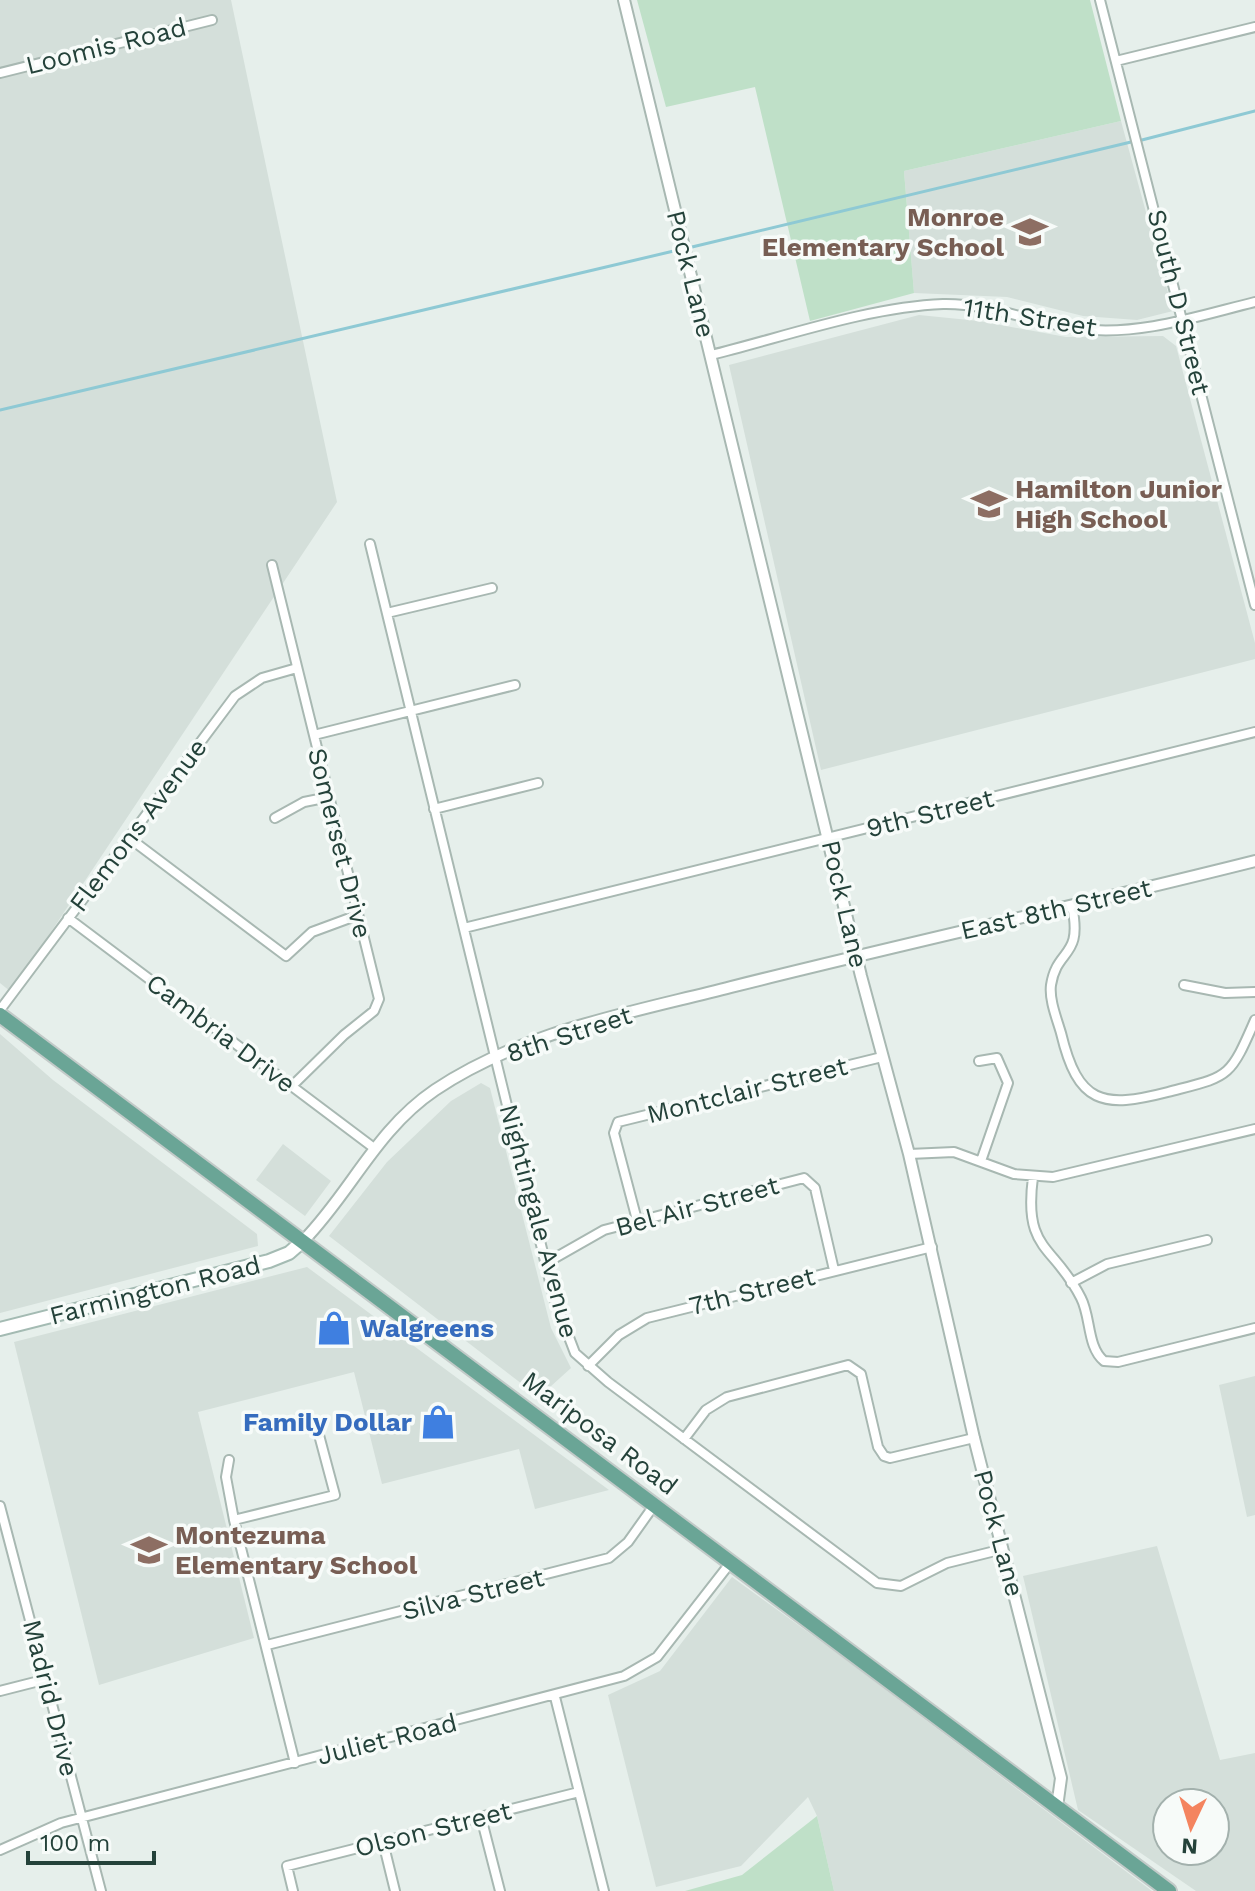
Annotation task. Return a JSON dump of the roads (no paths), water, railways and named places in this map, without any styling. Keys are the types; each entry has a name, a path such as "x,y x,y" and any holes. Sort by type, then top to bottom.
{"main road":[{"name":"Mariposa Road","path":"0,1012 1169,1891"},
{"name":"Farmington Road","path":"0,1329 269,1261 289,1253 304,1240"}],"street":[{"name":"Pock Lane","path":"624,0 857,956 932,1247 974,1438 1061,1778 1057,1807"},
{"name":"South D Street","path":"1100,0 1255,605"},
{"name":"Loomis Road","path":"0,73 212,20"},
{"path":"1116,61 1255,27"},
{"name":"11th Street","path":"711,355 928,305 982,306 1064,326 1097,330 1146,328 1255,302"},
{"name":"Nightingale Avenue","path":"370,544 546,1263 568,1340 588,1366 882,1584 901,1586 947,1563 1003,1549"},
{"path":"1243,554 1255,551"},
{"name":"Somerset Drive","path":"272,565 379,1003 292,1086"},
{"path":"387,613 492,588"},
{"name":"Flemons Avenue","path":"0,1012 235,696 262,678 297,668"},
{"path":"314,735 515,685"},
{"name":"9th Street","path":"464,928 1255,732"},
{"path":"434,809 538,783"},
{"path":"275,818 304,802 329,797"},
{"path":"128,837 286,956 312,932 358,915"},
{"name":"East 8th Street","path":"857,956 1255,861"},
{"path":"1072,906 1076,937 1054,976 1051,993 1068,1062 1082,1085 1108,1100 1127,1102 1215,1079 1235,1066 1255,1020"},
{"name":"Cambria Drive","path":"68,918 374,1148"},
{"name":"8th Street","path":"304,1240 374,1148 436,1089 495,1057 562,1031 857,956"},
{"path":"1184,985 1225,993 1255,992"},
{"name":"Montclair Street","path":"637,1220 614,1133 618,1122 882,1057"},
{"path":"979,1061 997,1058 1008,1083 981,1161"},
{"path":"909,1154 938,1150 1033,1177 1069,1175 1255,1129"},
{"path":"1033,1177 1031,1209 1036,1235 1051,1260 1071,1283 1086,1311 1096,1351 1104,1361 1118,1362 1255,1328"},
{"name":"Bel Air Street","path":"546,1263 604,1230 804,1178 815,1188 834,1270"},
{"path":"1071,1283 1107,1264 1207,1240"},
{"name":"7th Street","path":"588,1366 619,1335 647,1318 932,1247"},
{"path":"684,1439 706,1410 727,1397 848,1365 861,1374 873,1432 884,1456 890,1458 974,1438"},
{"path":"234,1520 335,1495 319,1435"},
{"path":"229,1460 226,1477 234,1520 295,1763"},
{"name":"Silva Street","path":"267,1645 609,1558 628,1542 655,1504"},
{"name":"Madrid Drive","path":"0,1506 101,1891"},
{"name":"Juliet Road","path":"0,1850 44,1828 82,1817 555,1697 624,1676 651,1662 731,1562"},
{"path":"0,1691 47,1679"},
{"path":"555,1697 604,1891"},
{"name":"Olson Street","path":"293,1891 287,1866 579,1792"},
{"path":"481,1817 500,1891"},
{"path":"383,1842 395,1891"}],"waterway":[{"path":"1138,141 1255,111"},
{"path":"692,247 1131,142"},
{"path":"0,410 678,250"}],"place":[{"name":"Monroe Elementary School","path":"1030,232"},
{"name":"Hamilton Junior High School","path":"989,504"},
{"name":"Walgreens","path":"334,1328"},
{"name":"Family Dollar","path":"438,1422"},
{"name":"Montezuma Elementary School","path":"149,1550"}]}
